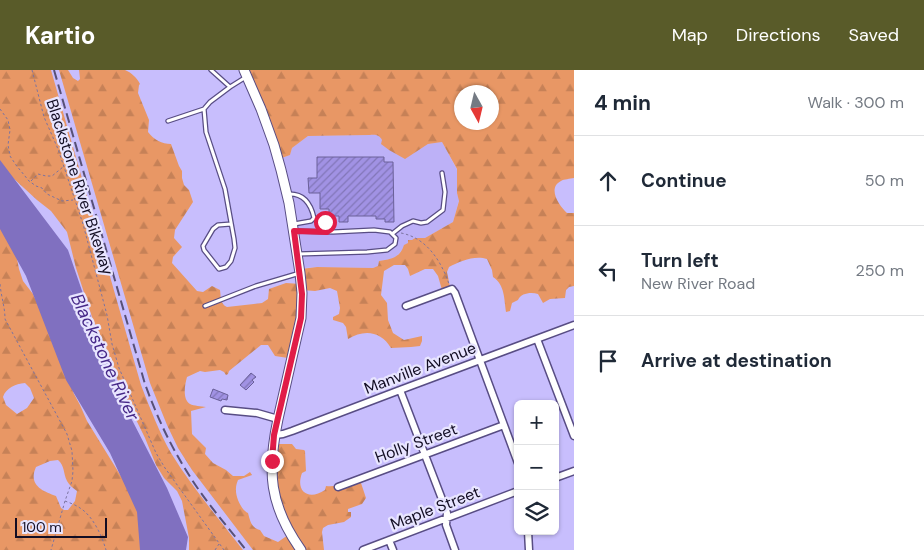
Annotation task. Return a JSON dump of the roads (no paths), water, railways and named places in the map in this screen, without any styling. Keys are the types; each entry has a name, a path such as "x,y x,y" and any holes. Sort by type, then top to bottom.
{"street":[{"path":"246,73 274,145 287,194 298,254 302,294 301,318 274,435 272,481 283,521 301,550"},
{"path":"406,306 452,289 455,293 514,452"},
{"name":"Manville Avenue","path":"274,435 292,431 574,325"},
{"path":"537,339 574,436"},
{"path":"400,390 446,507 446,525 454,550"},
{"path":"225,410 258,413 278,419"},
{"name":"Holly Street","path":"338,487 504,426"},
{"path":"559,477 574,471"},
{"name":"Maple Street","path":"363,550 514,493"},
{"path":"528,535 529,550"},
{"path":"389,540 393,550"}],"lane":[{"path":"211,70 230,87"},
{"path":"168,122 204,109 246,73"},
{"path":"204,109 206,132 225,189 231,224 235,248 231,260 226,267 219,269 203,246 214,229 218,226 231,224"},
{"path":"392,234 402,226 413,221 427,222 443,210 445,192 442,173"},
{"path":"287,194 294,194 306,199 314,218"},
{"path":"294,228 314,218 322,219 325,222 327,232"},
{"path":"294,228 327,232 374,230 390,232 396,238 395,244 387,250 298,254"},
{"path":"205,306 256,286 300,273"}],"water":[{"name":"Blackstone River","path":"0,160 68,250 103,352 132,420 167,488 188,537 186,550 140,550 137,512 110,453 66,380 26,276 0,229"}],"railway":[{"path":"54,70 145,384 159,420 170,443 195,485 246,550"}]}
